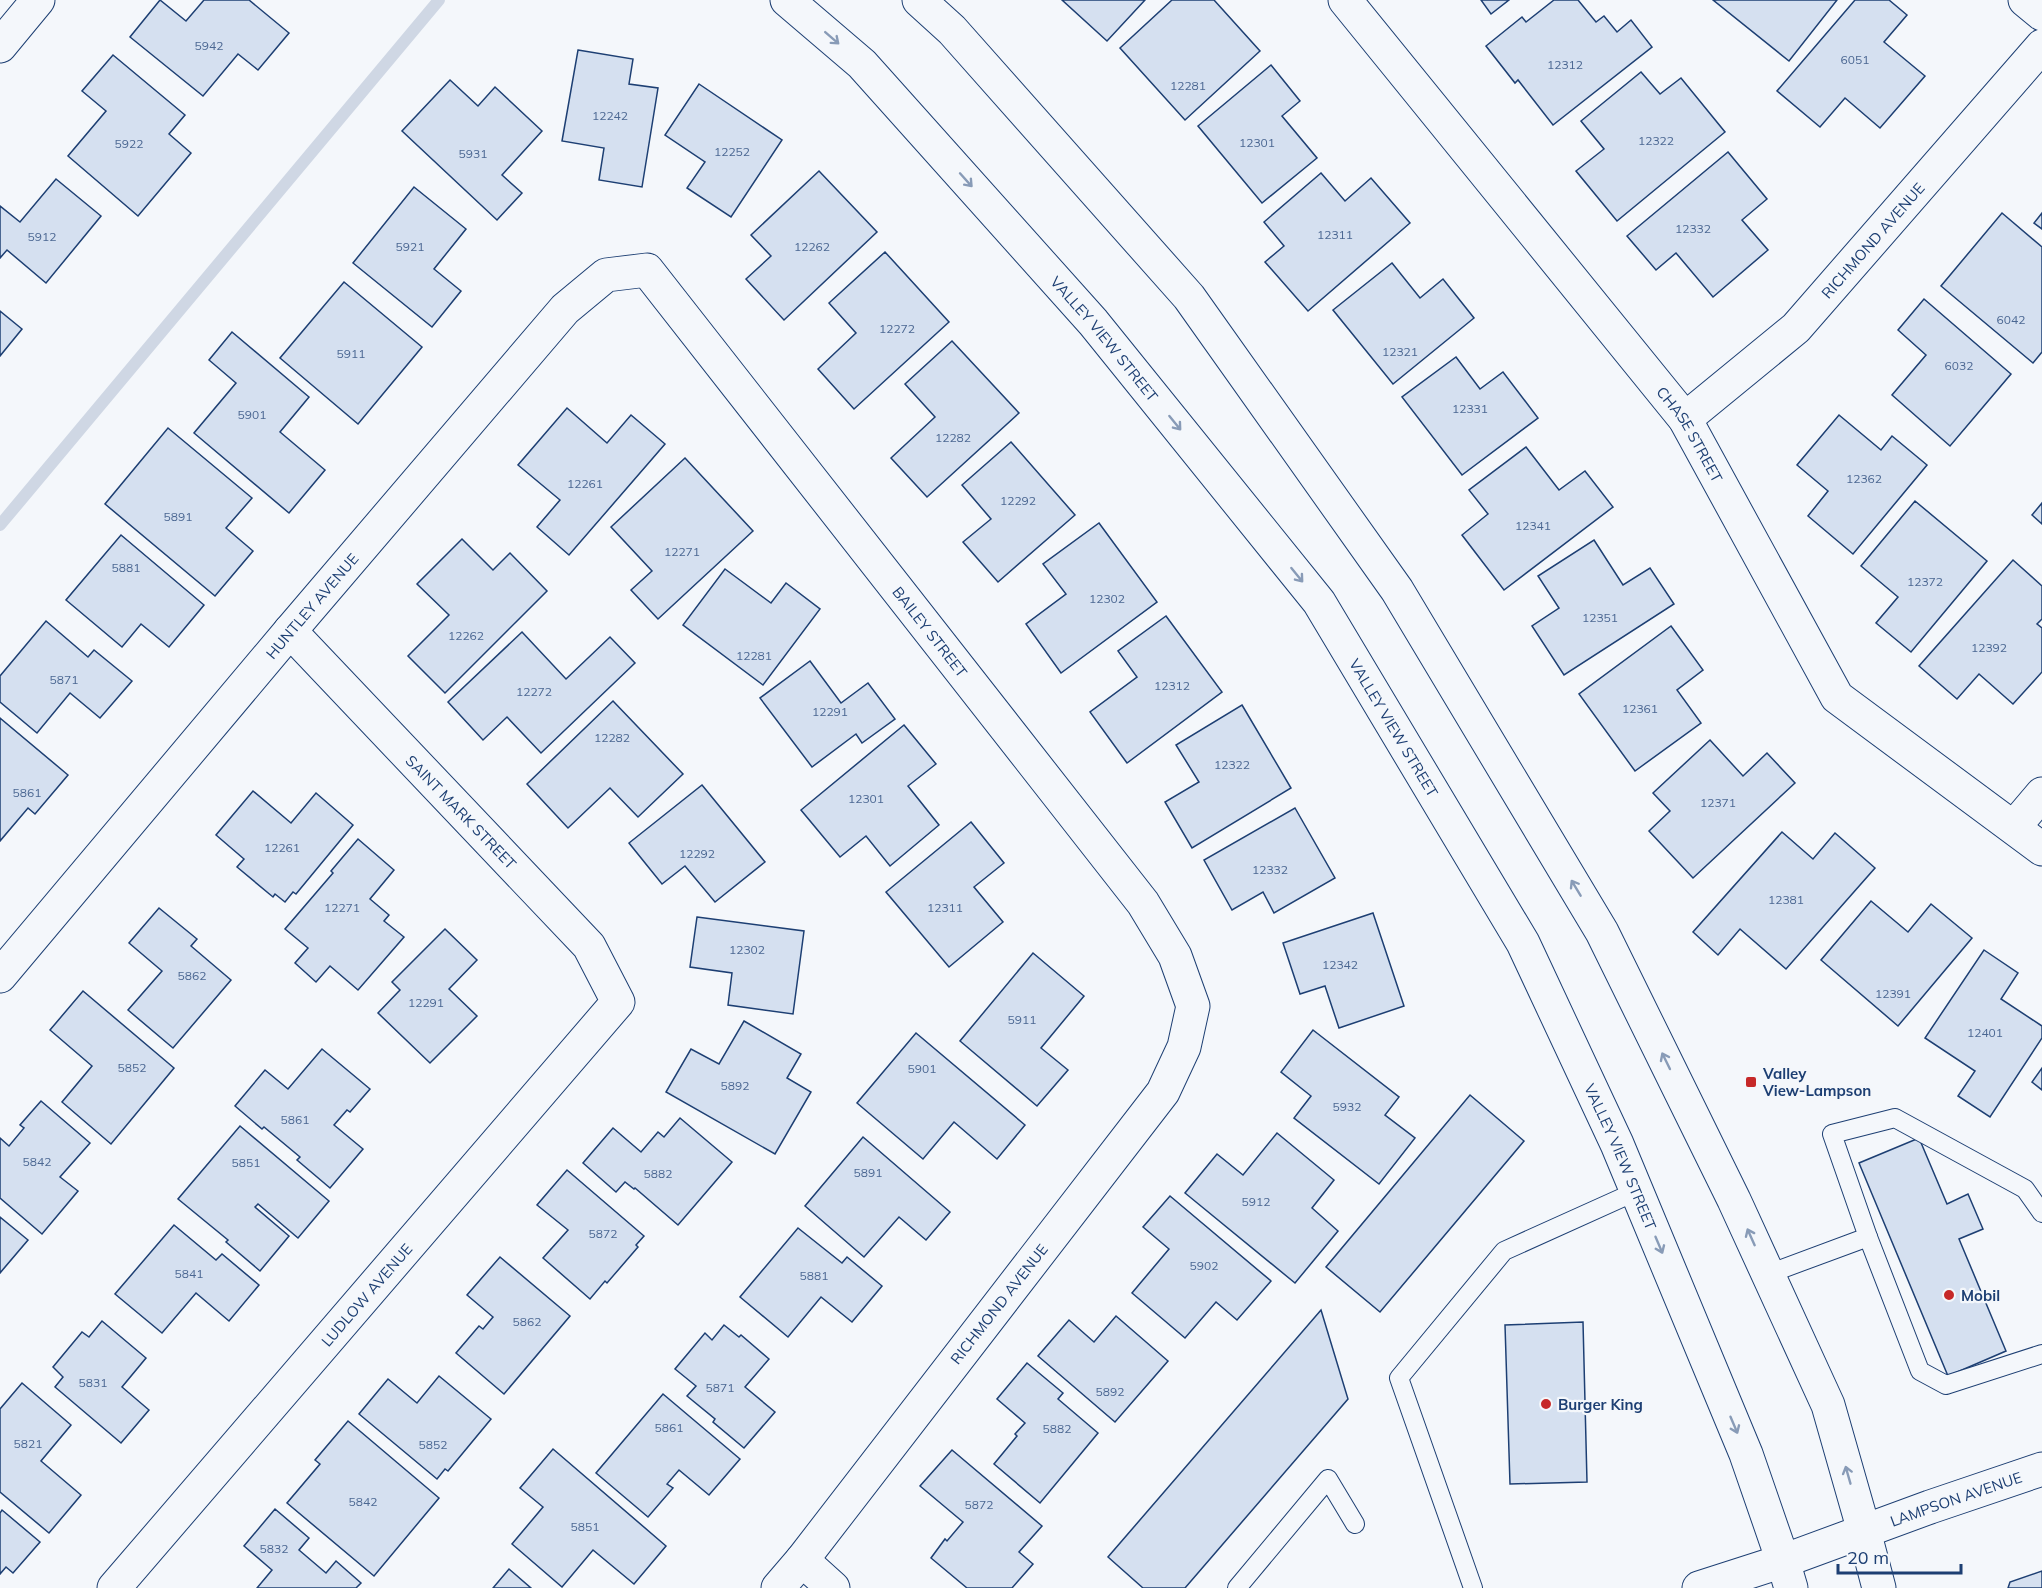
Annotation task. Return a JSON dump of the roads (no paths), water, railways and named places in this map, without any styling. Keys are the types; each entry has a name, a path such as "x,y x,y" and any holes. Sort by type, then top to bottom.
{"street":[{"path":"0,46 38,0"},
{"name":"VALLEY VIEW STREET","path":"788,0 862,64 1093,322 1319,602 1523,943 1637,1191 1746,1454 1787,1575"},
{"path":"919,0 952,30 1189,297 1397,590 1602,932 1734,1200 1828,1406 1878,1588"},
{"name":"CHASE STREET","path":"1344,0 1685,419 1837,697 2042,849"},
{"path":"2025,0 2042,14"},
{"name":"RICHMOND AVENUE","path":"1685,419 1796,327 2042,46"},
{"name":"HUNTLEY AVENUE","path":"0,976 565,309 606,275 647,270"},
{"name":"BAILEY STREET","path":"647,270 1143,903 1175,956 1193,1006"},
{"name":"SAINT MARK STREET","path":"290,631 589,946 618,1002"},
{"path":"2014,828 2042,794"},
{"name":"LUDLOW AVENUE","path":"114,1588 618,1002"},
{"name":"RICHMOND AVENUE","path":"778,1588 1163,1092 1184,1047 1193,1006"},
{"name":"LAMPSON AVENUE","path":"1699,1588 1787,1575 1864,1531 2042,1469"},
{"path":"802,1560 833,1588"}],"lane":[{"path":"2042,1213 2025,1189 1894,1118 1832,1134 1868,1237 1920,1371 1946,1385 2042,1354"},
{"path":"1473,1588 1399,1378 1504,1251 1637,1191"},
{"path":"1768,1274 1868,1237"},
{"path":"1238,1588 1328,1479 1355,1524"}],"waterway":[{"path":"0,525 439,0"}],"place":[{"name":"Valley View-Lampson","path":"1751,1082"},
{"name":"Mobil","path":"1949,1295"},
{"name":"Burger King","path":"1546,1404"}]}
